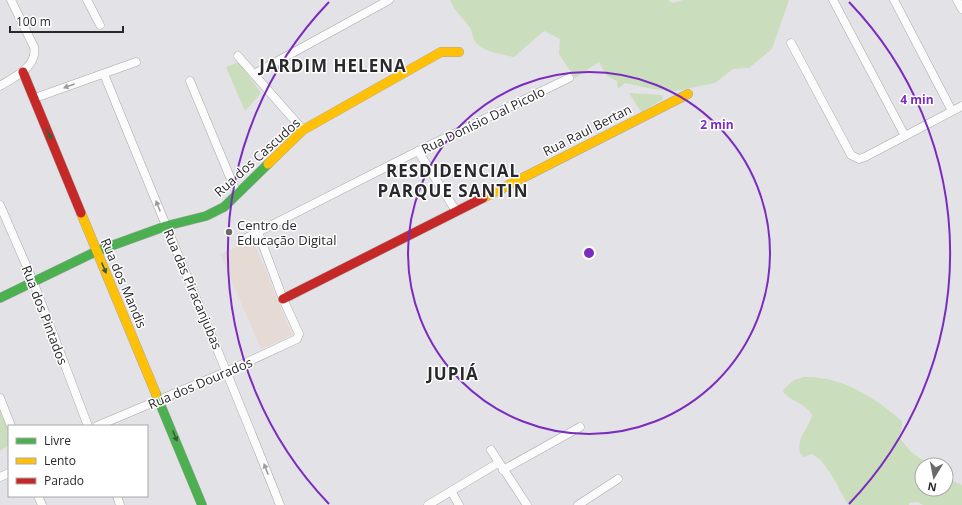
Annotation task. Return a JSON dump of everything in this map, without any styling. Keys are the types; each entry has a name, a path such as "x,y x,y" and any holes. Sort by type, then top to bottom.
{"street":[{"path":"0,86 23,72 34,60 35,50 11,0"},
{"path":"87,0 100,25"},
{"path":"254,74 389,0"},
{"path":"833,0 905,136"},
{"path":"894,0 952,111"},
{"path":"957,0 962,9"},
{"path":"791,42 853,157 865,157 962,106"},
{"name":"Rua dos Cascudos","path":"0,298 97,251 166,226 206,216 224,207 303,130 441,52 459,52"},
{"path":"238,56 303,130"},
{"path":"35,98 136,62"},
{"name":"Rua dos Mandis","path":"23,72 160,400 202,505"},
{"name":"Rua das Piracanjubas","path":"104,74 228,372 280,505"},
{"name":"Rua Donísio Dal Picolo","path":"246,238 418,151 569,78"},
{"path":"190,81 237,194"},
{"name":"Rua Raul Bertan","path":"283,299 688,94"},
{"path":"418,151 456,211"},
{"name":"Rua dos Pintados","path":"0,205 33,281 88,425"},
{"path":"258,232 283,299"},
{"name":"Rua dos Dourados","path":"99,425 228,372 296,339 299,334 283,299"},
{"path":"0,398 11,425"},
{"path":"428,505 451,491 580,427"},
{"path":"491,450 527,505"},
{"path":"578,505 618,479"},
{"path":"451,491 459,505"}],"shaded area":[{"path":"253,240 292,335 261,349 220,254"}],"green space":[{"path":"450,0 668,0 673,3 683,0 789,0 772,49 749,68 733,69 715,83 676,91 652,89 625,83 618,89 617,81 607,76 599,62 575,78 559,54 560,39 544,31 514,57 486,50 474,40 470,28"},
{"path":"239,62 261,93 245,111 226,67"},
{"path":"629,93 662,95 663,99 641,112"},
{"path":"804,377 818,378 844,384 869,396 891,412 902,421 899,437 911,452 918,457 914,457 914,497 954,497 954,482 962,485 962,505 923,505 918,502 909,503 909,505 848,505 833,477 823,463 812,454 804,457 800,453 799,447 801,438 812,415 806,408 784,393 783,390 794,380"},
{"path":"0,409 8,428 8,446 0,451"}],"traffic: fast":[{"path":"0,298 97,251 166,226 206,216 224,207 268,164"},
{"path":"156,394 202,505"}],"traffic: slow":[{"path":"268,164 303,130 441,52 459,52"},
{"path":"483,198 688,94"},
{"path":"81,213 156,394"}],"traffic: jam":[{"path":"23,72 81,213"},
{"path":"283,299 483,198"}],"place":[{"name":"Centro de Educação Digital","path":"229,232"}],"district":[{"name":"JARDIM HELENA","path":"333,65"},
{"name":"RESDIDENCIAL PARQUE SANTIN","path":"453,180"},
{"name":"JUPIÁ","path":"453,373"}]}
